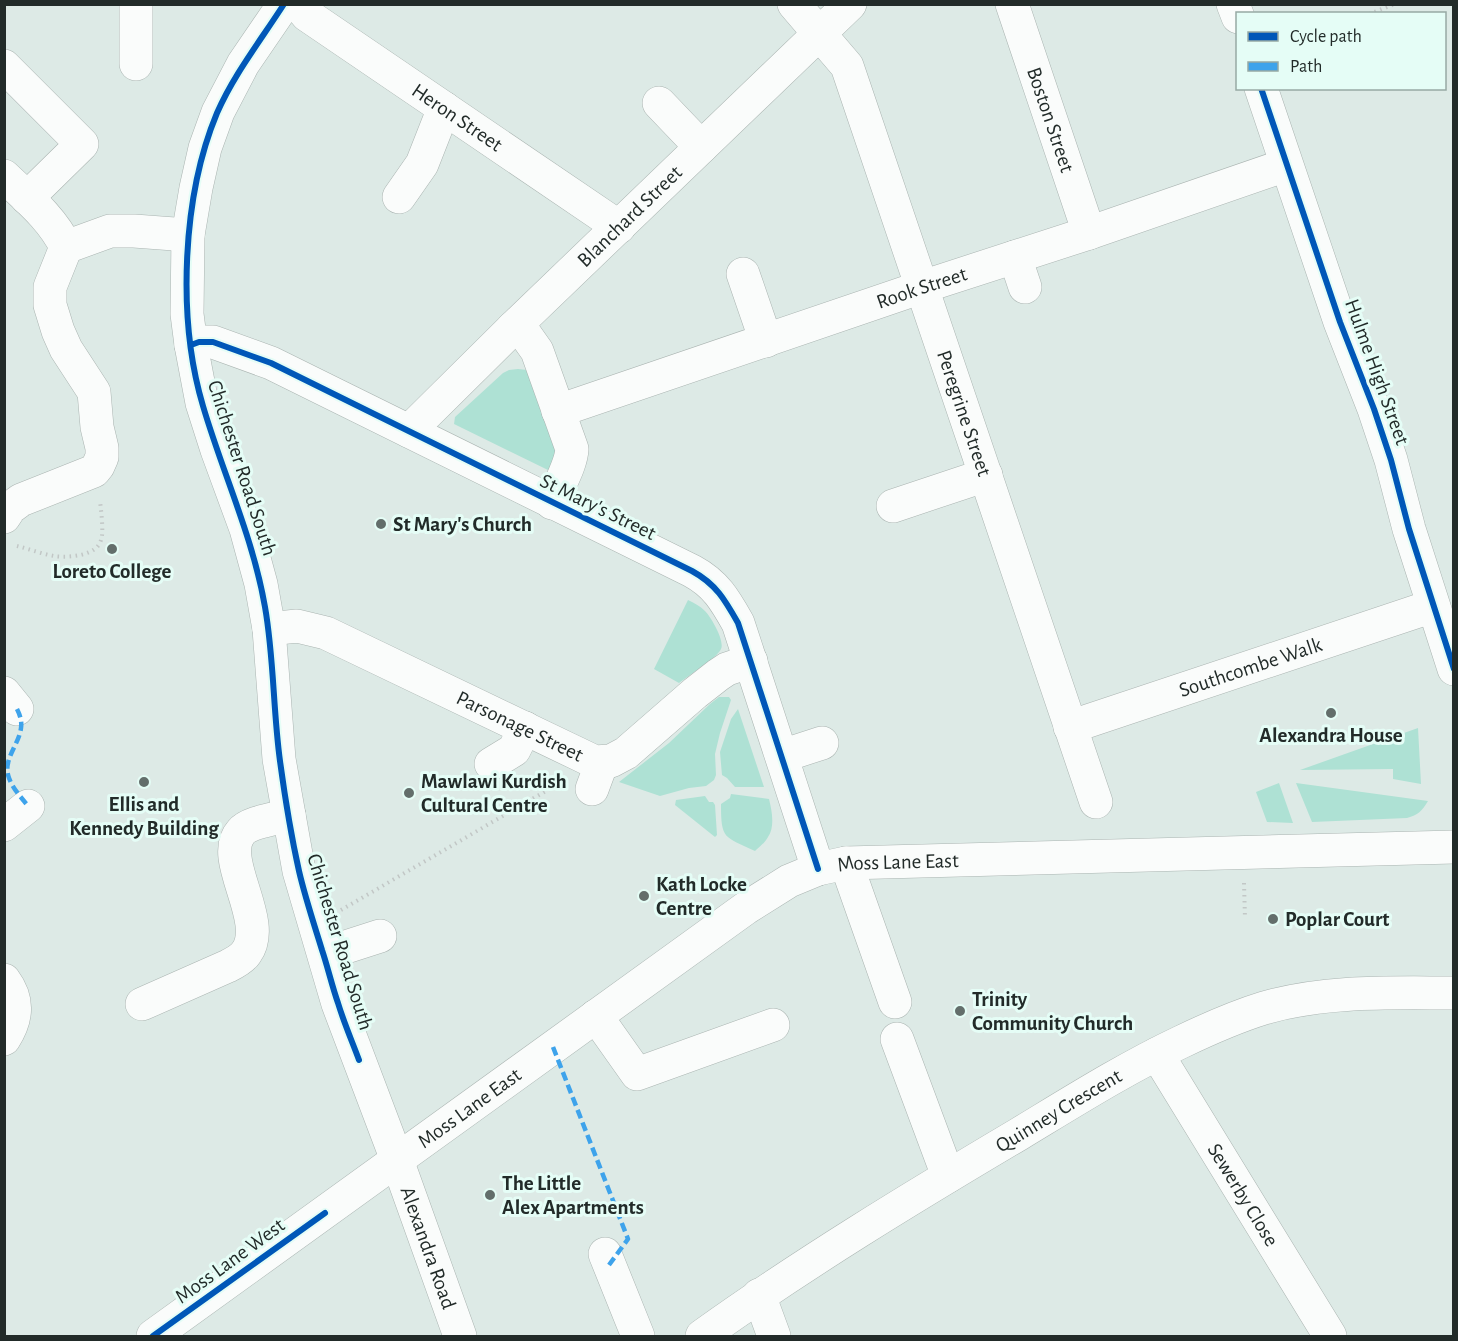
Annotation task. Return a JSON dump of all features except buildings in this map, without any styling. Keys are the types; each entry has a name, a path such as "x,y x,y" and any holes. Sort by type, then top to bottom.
{"street":[{"path":"136,4 136,64"},
{"name":"Chichester Road South","path":"284,4 243,64 218,112 205,148 188,235 187,314 190,345 202,403 252,550 261,584 269,629 279,759 299,871 338,1004 397,1160"},
{"name":"Heron Street","path":"298,4 307,15 619,227"},
{"name":"Peregrine Street","path":"794,4 847,66 1096,802"},
{"name":"Blanchard Street","path":"409,431 850,4"},
{"name":"Boston Street","path":"1012,4 1013,45 1035,112 1089,233"},
{"path":"4,66 82,144 27,198"},
{"name":"Hulme High Street","path":"1262,90 1340,322 1391,460 1409,530 1454,669"},
{"path":"659,103 700,147"},
{"path":"399,197 422,164 444,108"},
{"name":"Rook Street","path":"558,411 922,287 1089,233 1164,195 1286,165"},
{"path":"4,176 52,223 66,247 50,287 51,305 58,332 66,349 94,392 97,427 102,448 102,457 94,471 21,500 10,508 9,531"},
{"path":"66,247 110,231 188,235"},
{"path":"1015,257 1025,287"},
{"path":"743,274 766,341"},
{"name":"St Mary's Street","path":"513,328 525,334 534,347 572,449 552,502"},
{"name":"St Mary's Street","path":"190,345 199,342 213,342 271,363 692,571 721,593 738,623 782,756 895,1002"},
{"path":"893,506 986,475"},
{"name":"Southcombe Walk","path":"1070,727 1155,688 1433,606"},
{"name":"Parsonage Street","path":"269,629 297,626 326,633 525,728 596,771 626,753 718,675 727,669 751,662"},
{"path":"491,765 514,750 525,728"},
{"path":"782,756 822,742"},
{"path":"142,1004 228,966 241,959 247,952 252,941 252,928 250,911 235,856 235,844 240,832 249,825 289,815"},
{"name":"Moss Lane East","path":"397,1160 746,908 789,881 832,866 1454,847"},
{"path":"319,940 380,936"},
{"path":"4,980 12,990 15,1005 13,1022 4,1039"},
{"name":"Quinney Crescent","path":"702,1336 759,1295 948,1176 1113,1077 1212,1027 1265,1008 1316,998 1371,993 1454,993"},
{"path":"596,1016 637,1074 773,1025"},
{"path":"897,1039 948,1176"},
{"name":"Sewerby Close","path":"1157,1054 1330,1336"},
{"name":"Moss Lane West","path":"153,1336 397,1160"},
{"name":"Alexandra Road","path":"397,1160 460,1336"},
{"path":"604,1254 638,1336"},
{"path":"759,1295 774,1336"}],"path":[{"path":"1374,12 1395,4"},
{"path":"9,531 54,556 78,556 91,551 102,539 100,495 94,471"},
{"path":"319,940 596,771"},
{"path":"1244,883 1245,918"}],"green space":[{"path":"518,369 527,370 560,451 554,466 548,470 454,424 455,417 503,373"},
{"path":"688,600 708,614 717,629 722,645 714,657 679,683 654,669"},
{"path":"719,697 729,697 731,700 715,754 716,775 714,780 706,786 660,796 619,782 669,743"},
{"path":"738,709 764,787 735,787 722,775 720,752 731,719"},
{"path":"1418,728 1421,784 1393,779 1393,769 1300,770"},
{"path":"1279,783 1293,823 1267,822 1256,792"},
{"path":"1296,783 1428,801 1419,812 1407,818 1312,822"},
{"path":"731,794 769,799 772,829 764,843 755,851 731,839 724,831 721,804 730,798"},
{"path":"705,796 715,805 717,835 715,837 675,805 676,800"}],"marked path":[{"path":"17,709 21,728 9,759 7,771 17,793 28,806"},
{"path":"553,1047 628,1239 609,1265"}],"cycle path":[{"path":"284,4 231,85 217,113 205,146 190,220 187,258 189,335 203,406 260,581 270,645 280,761 299,871 336,997 359,1060"},
{"path":"1262,90 1340,322 1391,460 1409,529 1454,669"},
{"path":"191,345 199,342 213,342 271,363 692,571 707,581 724,600 738,623 818,869"},
{"path":"153,1336 325,1213"}],"place":[{"name":"St Mary's Church","path":"381,524"},
{"name":"Loreto College","path":"112,549"},
{"name":"Alexandra House","path":"1331,713"},
{"name":"Ellis and Kennedy Building","path":"144,782"},
{"name":"Mawlawi Kurdish Cultural Centre","path":"409,793"},
{"name":"Kath Locke Centre","path":"644,896"},
{"name":"Poplar Court","path":"1273,919"},
{"name":"Trinity Community Church","path":"960,1011"},
{"name":"The Little Alex Apartments","path":"490,1195"}]}
